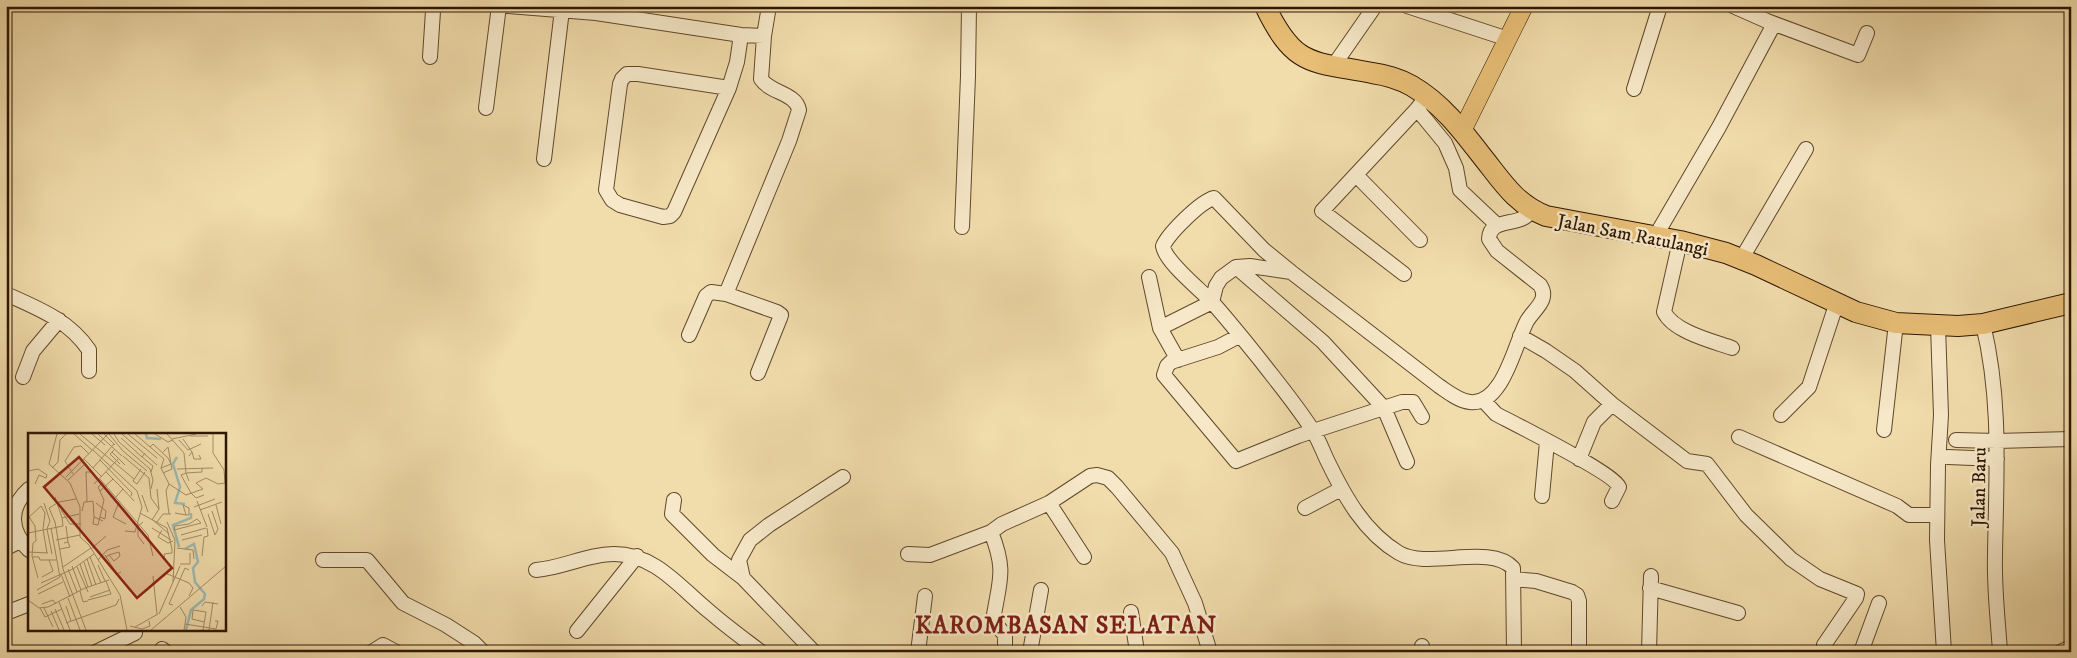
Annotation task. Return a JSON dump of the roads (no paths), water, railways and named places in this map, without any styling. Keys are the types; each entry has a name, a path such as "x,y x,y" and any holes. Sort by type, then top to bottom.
{"highway":[{"name":"Jalan Sam Ratulangi","path":"1265,6 1276,28 1295,52 1311,61 1381,74 1402,81 1422,103 1462,131 1507,189 1531,210 1546,216 1680,241 1742,258 1856,312 1896,323 1938,326 1983,324 2071,304"}],"main road":[{"path":"1462,131 1524,6"}],"street":[{"path":"430,58 435,6"},
{"path":"486,108 499,6"},
{"path":"508,6 596,13 740,35 764,36"},
{"path":"726,294 789,141 799,110 795,102 767,86 762,79 764,36 769,6"},
{"path":"962,227 969,6"},
{"path":"1334,65 1375,6"},
{"path":"1408,6 1508,39"},
{"path":"1634,89 1660,6"},
{"path":"1733,6 1858,55 1867,34"},
{"path":"1655,236 1719,127 1771,22 1768,6"},
{"path":"544,159 562,10"},
{"path":"729,88 627,74 622,79 616,111 606,190 612,200 620,205 663,217 670,216 674,212 729,88 737,62 740,35"},
{"path":"1404,274 1322,211 1422,103 1454,162 1460,190 1497,225"},
{"path":"1742,258 1806,149"},
{"path":"1356,175 1420,240"},
{"path":"1514,652 1513,568 1502,561 1478,557 1418,559 1399,553 1366,527 1341,489 1313,431 1261,361 1212,302 1187,279 1163,246 1177,228 1211,198 1217,200 1227,213 1264,250 1291,272 1439,386 1472,403 1484,400 1490,395 1506,373 1529,318 1544,298 1544,291 1533,279 1497,251 1491,244 1489,235 1497,225 1520,221 1526,218 1531,210"},
{"path":"1680,241 1664,308 1667,318 1682,329 1732,348"},
{"path":"1160,328 1212,302 1216,286 1221,278 1236,267 1250,266 1291,272"},
{"path":"1236,267 1323,342 1384,408 1407,462"},
{"path":"1150,278 1160,328 1178,360"},
{"path":"689,336 706,296 713,291 777,312 781,315 758,374"},
{"path":"6,294 59,320 89,350 89,370"},
{"path":"1781,415 1809,387 1837,302"},
{"path":"23,377 33,351 59,320"},
{"path":"1884,430 1896,323"},
{"name":"Jalan Baru","path":"1983,324 1990,357 1997,410 1995,558 2000,652"},
{"path":"1938,326 1941,415 1937,515 1938,574 1944,652"},
{"path":"1239,336 1218,347 1178,360 1167,366 1164,375 1236,461 1313,431 1402,402 1413,402 1422,417"},
{"path":"1520,336 1564,363 1612,404 1687,461 1707,464 1746,514 1797,563 1829,584 1856,594 1856,598 1824,644"},
{"path":"1484,400 1496,414 1579,459 1618,483 1619,488 1612,501"},
{"path":"1579,459 1594,422 1612,404"},
{"path":"1739,437 1897,506 1906,514 1937,515"},
{"path":"1956,440 2071,439"},
{"path":"1542,496 1546,442"},
{"path":"1948,458 1997,459"},
{"path":"908,554 930,555 991,532 1002,524 1048,503 1090,476 1101,475 1112,482 1172,553 1196,602 1210,652"},
{"path":"743,578 739,560 750,540 769,525 843,477"},
{"path":"1305,508 1341,489"},
{"path":"6,548 24,546 15,530 12,518 17,504 28,490"},
{"path":"674,500 672,514 713,555 743,578 814,652"},
{"path":"1048,503 1084,558"},
{"path":"991,532 1002,569 993,621 1005,635 1005,652"},
{"path":"536,570 597,556 615,554 637,556 669,575 709,612 761,652"},
{"path":"577,631 637,556"},
{"path":"323,560 367,560 403,602 446,625 474,643 483,652"},
{"path":"1512,580 1536,581 1572,592 1577,596 1579,602 1579,652"},
{"path":"1649,652 1651,582 1738,613"},
{"path":"1030,652 1040,590"},
{"path":"918,652 925,596"},
{"path":"1861,652 1879,603"},
{"path":"6,613 28,604"},
{"path":"1131,612 1137,652"},
{"path":"96,652 135,633"},
{"path":"372,652 385,645 396,652"},
{"path":"2060,652 2071,647"}],"district":[{"name":"KAROMBASAN SELATAN","path":"1066,625"}]}
